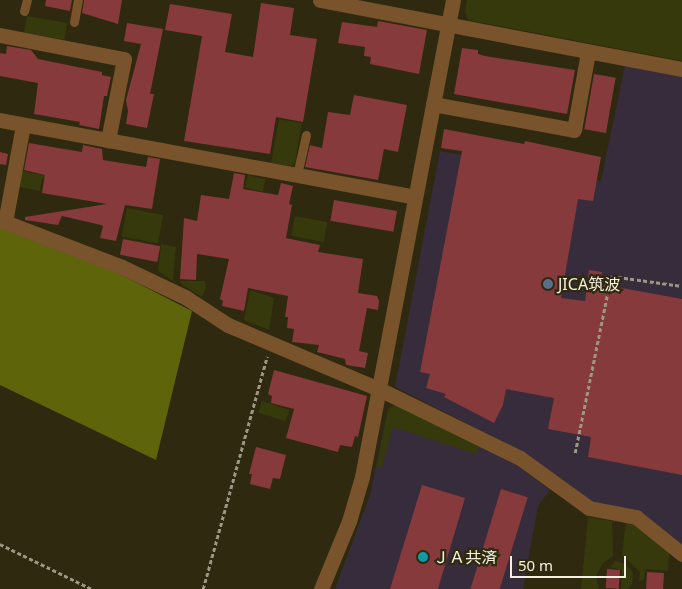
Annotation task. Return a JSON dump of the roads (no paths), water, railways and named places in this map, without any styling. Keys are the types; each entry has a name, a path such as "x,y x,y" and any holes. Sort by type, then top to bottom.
{"street":[{"path":"320,0 682,69"},
{"path":"321,589 348,521 362,476 453,0"},
{"path":"0,35 124,59 108,140"},
{"path":"434,104 574,130 588,52"},
{"path":"0,120 414,197"},
{"path":"23,125 5,222 122,267 185,297 228,325 379,388 520,458 589,508 636,518 682,554"}],"lane":[{"path":"24,11 27,0"},
{"path":"74,22 78,0"},
{"path":"297,176 306,135"}],"place":[{"name":"JICA筑波","path":"548,284"},
{"name":"ＪＡ共済","path":"423,557"}]}
